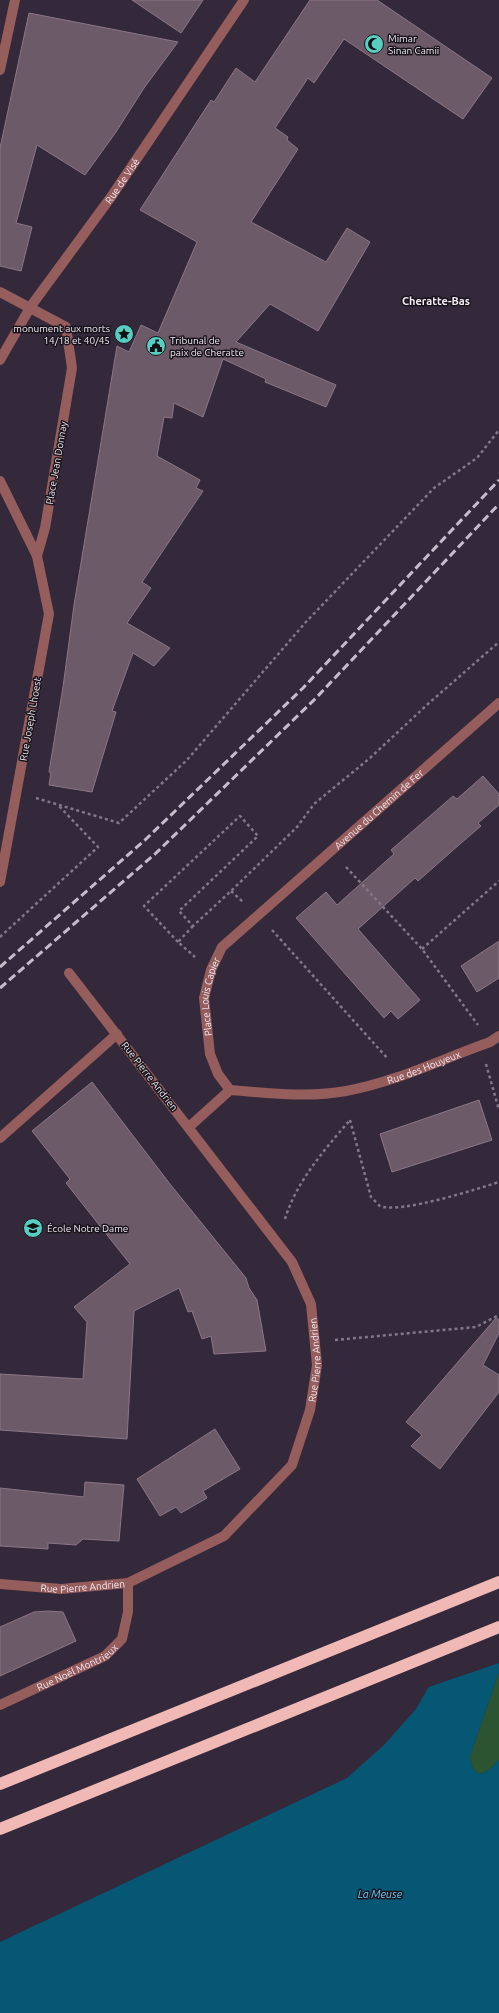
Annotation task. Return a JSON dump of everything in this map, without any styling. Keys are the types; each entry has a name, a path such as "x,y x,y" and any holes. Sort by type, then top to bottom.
{"highway":[{"path":"0,1784 495,1583"},
{"path":"0,1829 453,1644 499,1627"}],"street":[{"path":"0,70 15,0"},
{"name":"Rue de Visé","path":"0,360 31,306 111,197 244,0"},
{"path":"0,292 31,306"},
{"name":"Place Jean Donnay","path":"31,306 66,327 72,368 45,528 37,556"},
{"path":"0,481 37,556"},
{"name":"Rue Joseph Lhoest","path":"0,882 49,614 37,556"},
{"name":"Avenue du Chemin de Fer","path":"259,915 499,703"},
{"name":"Place Louis Capier","path":"230,1090 218,1074 210,1054 204,998 211,970 222,947 259,915"},
{"name":"Rue Pierre Andrien","path":"0,1584 61,1589 128,1583 224,1536 292,1465 310,1410 316,1366 311,1304 292,1262 69,973"},
{"path":"0,1138 117,1034"},
{"name":"Rue des Houyeux","path":"230,1090 310,1095 346,1091 404,1076 490,1041"},
{"path":"189,1127 230,1090"},
{"name":"Rue Noël Montrieux","path":"0,1705 105,1656 122,1639 128,1612 128,1583"}],"path":[{"path":"17,792 119,823 188,760 305,623 434,488 477,458 499,430"},
{"path":"178,942 193,926 232,892 297,827 314,804 370,758 429,703 499,642"},
{"path":"0,937 98,847 58,805"},
{"path":"193,926 178,911 258,836 240,816 144,906 178,942 211,970"},
{"path":"332,852 422,949 490,1041 499,1110"},
{"path":"422,949 499,881"},
{"path":"259,915 404,1076"},
{"path":"277,1242 286,1214 294,1196 325,1148 350,1120 371,1197 379,1205 392,1207 424,1203 499,1182"},
{"path":"314,1342 476,1327 499,1315"}],"green space":[{"path":"499,1672 499,1760 489,1770 480,1773 472,1767 470,1756"}],"water":[{"name":"La Meuse","path":"499,1585 499,1672 470,1756 472,1767 480,1773 489,1770 499,1760 499,2013 0,2013 0,1942 347,1778 384,1745 416,1709 431,1683"}],"pier":[{"path":"499,1583 499,1663 426,1688 497,1584"}],"building":[{"path":"132,0 203,0 181,33"},
{"path":"310,0 377,0 492,78 463,119 344,39 314,83 308,78 275,128 288,137 287,140 298,149 251,222 326,262 347,228 370,242 318,331 270,304 236,342 336,385 326,407 265,382 266,379 223,359 203,417 174,403 172,418 164,417 157,456 200,480 196,488 203,491 142,582 151,588 127,623 170,648 154,666 133,653 112,711 116,712 92,792 49,785 51,773 49,772 63,687 74,605 117,346 129,352 141,325 158,333 197,242 140,210 211,100 214,102 236,68 255,82"},
{"path":"29,13 178,42 144,88 116,132 85,175 37,145 16,223 32,227 21,271 0,266 0,148"},
{"path":"483,776 499,794 499,805 478,823 481,826 418,881 415,878 358,929 420,1000 398,1019 391,1011 384,1018 296,918 326,892 337,905 394,854 391,850 453,796 457,799"},
{"path":"499,941 499,978 477,992 461,966"},
{"path":"92,1082 170,1184 246,1278 249,1288 257,1300 266,1351 214,1354 211,1336 202,1339 192,1311 188,1312 179,1288 134,1311 127,1439 0,1430 0,1374 83,1379 87,1322 74,1307 130,1264 66,1183 70,1179 32,1131"},
{"path":"479,1100 492,1140 392,1172 380,1134"},
{"path":"496,1318 499,1320 499,1333 483,1365 499,1375 499,1392 440,1469 411,1446 422,1435 406,1422"},
{"path":"215,1429 240,1469 203,1491 207,1498 181,1513 176,1507 160,1516 137,1479"},
{"path":"85,1482 124,1485 119,1541 83,1539 76,1545 48,1543 48,1549 0,1546 0,1488 84,1497"},
{"path":"34,1612 63,1612 76,1641 0,1676 0,1627"}],"railway":[{"path":"0,967 145,840 303,688 499,480"},
{"path":"0,988 155,854 316,698 499,504"}],"place":[{"name":"Mimar Sinan Camii","path":"374,44"},
{"name":"monument aux morts 14/18 et 40/45","path":"124,334"},
{"name":"Tribunal de paix de Cheratte","path":"156,346"},
{"name":"École Notre Dame","path":"33,1228"}],"district":[{"name":"Cheratte-Bas","path":"436,301"}]}
